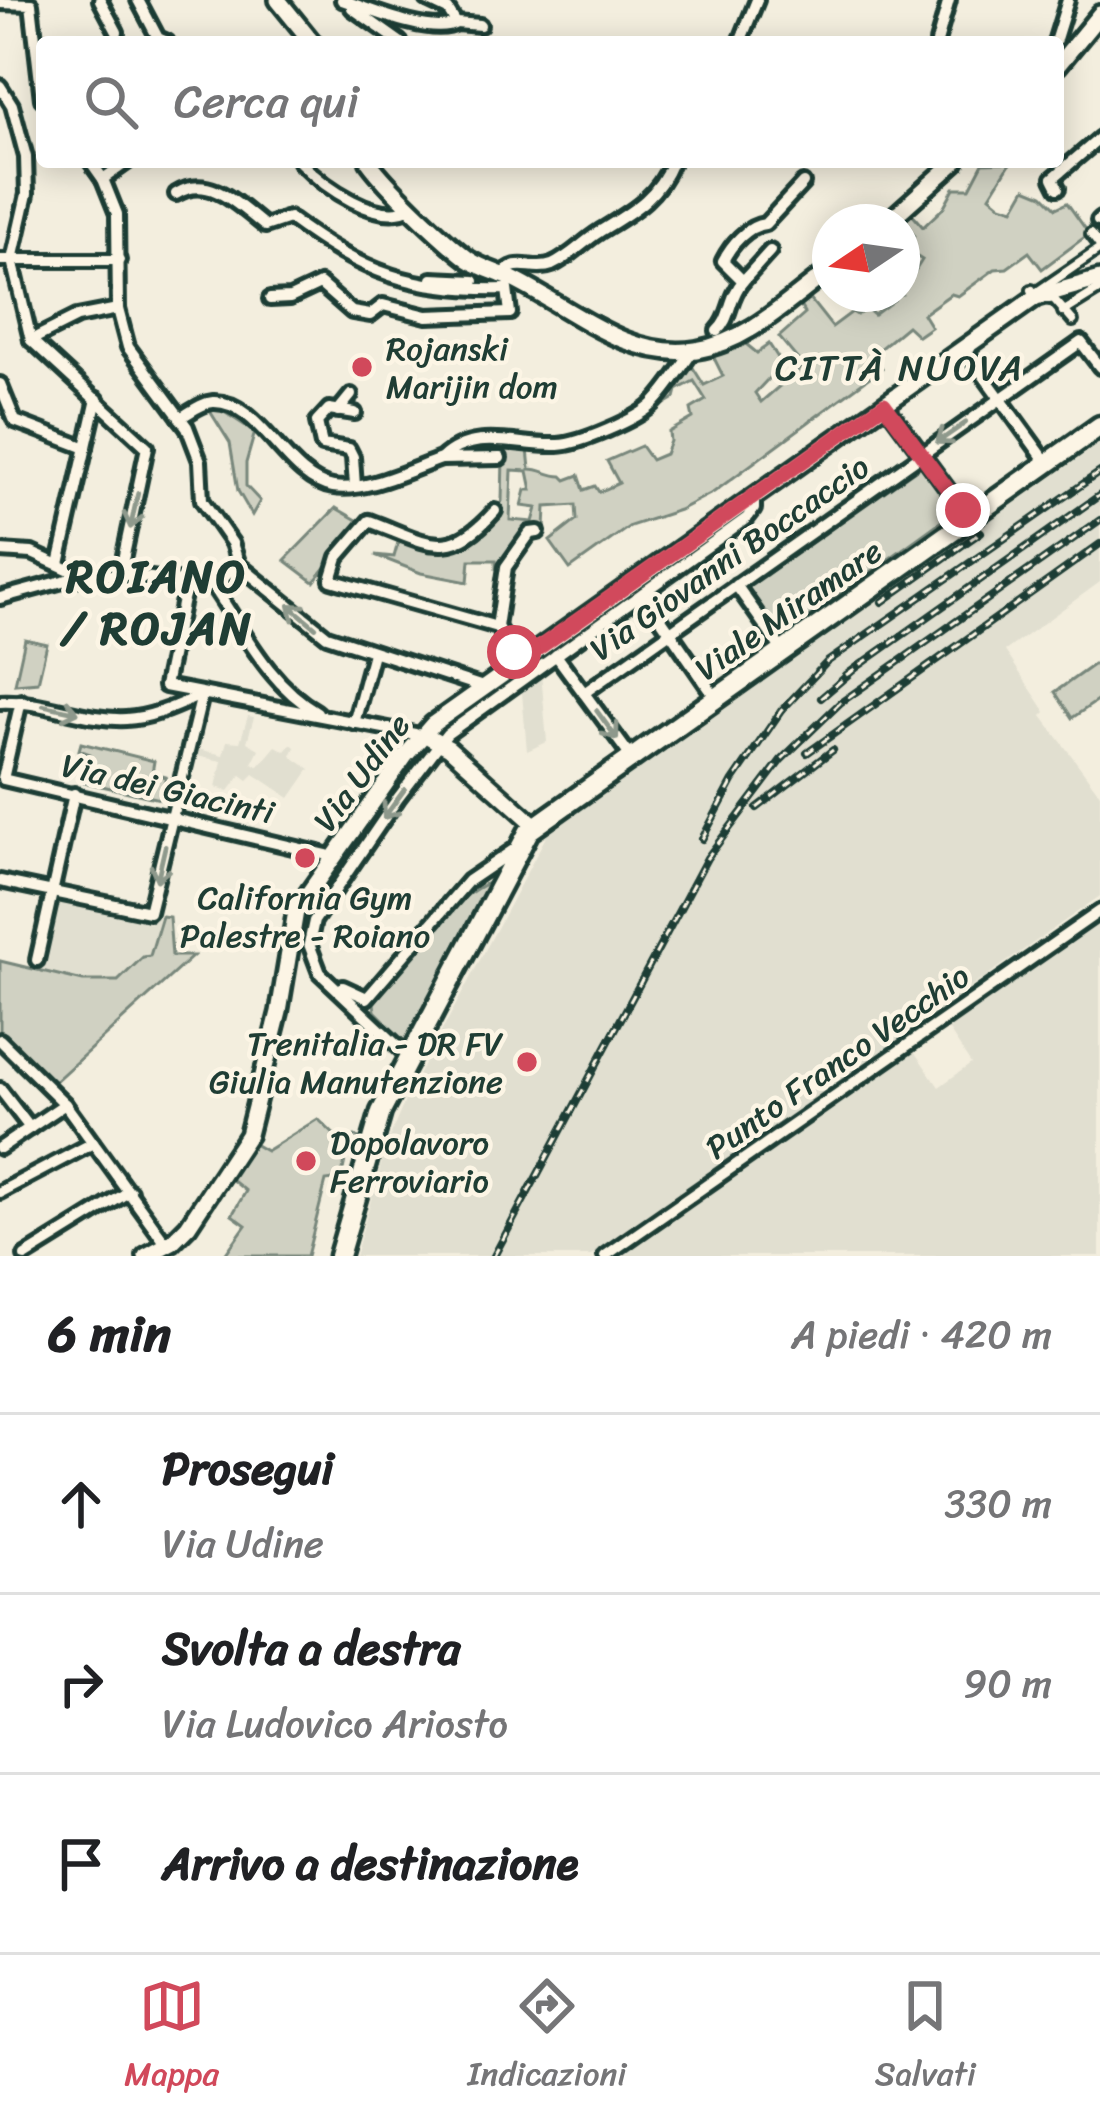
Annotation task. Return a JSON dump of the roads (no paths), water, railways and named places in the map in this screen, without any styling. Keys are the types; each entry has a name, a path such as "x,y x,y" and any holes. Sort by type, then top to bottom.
{"main road":[{"path":"278,0 307,36"},
{"path":"1064,58 1100,14"},
{"path":"375,168 464,256 635,344 666,351 701,347 758,324 812,284"},
{"path":"908,204 948,168"},
{"name":"Via Udine","path":"167,1245 188,1226 254,1123 300,904 337,862 424,733 963,347 1036,298 1100,279"},
{"name":"Viale Miramare","path":"339,1256 376,1126 408,1056 518,848 535,825 1100,425"},
{"path":"146,1256 167,1245"}],"street":[{"path":"100,0 116,32"},
{"path":"138,0 157,36"},
{"path":"427,0 448,10 456,22 480,25"},
{"path":"742,36 757,0"},
{"path":"939,36 949,0"},
{"path":"1057,36 1068,0"},
{"path":"344,1 433,27 451,28 456,22"},
{"path":"344,1 392,36"},
{"path":"0,3 31,4 36,47"},
{"path":"0,86 13,105 28,176 6,260 31,340 147,447 121,574"},
{"path":"1058,188 1053,178 1100,138"},
{"path":"95,168 117,214 118,309 128,347 180,418 200,461 202,500 232,543 239,565 326,636 483,687"},
{"path":"103,179 119,168"},
{"path":"306,168 378,212 404,212 413,206"},
{"path":"270,299 290,298 320,284 359,315 370,315 383,305 427,316 510,313 511,266 551,266 636,210 661,185 670,168"},
{"path":"743,281 723,261 727,253 756,225 765,224 803,183"},
{"path":"176,194 196,187 218,190 265,226 290,218 365,268 398,278 508,282"},
{"path":"1032,290 1034,294 1100,248 1091,234"},
{"path":"717,331 724,325 732,295 770,251"},
{"path":"6,260 119,260"},
{"path":"1063,312 1100,289"},
{"path":"1038,302 1053,298 1073,321"},
{"path":"31,340 77,317 118,309"},
{"name":"Via Giovanni Boccaccio","path":"584,693 1081,341 1100,367"},
{"path":"441,459 450,450 475,441 555,445 590,436 651,406 701,347"},
{"path":"963,347 1047,463"},
{"path":"0,384 15,421 86,448"},
{"path":"338,411 351,395"},
{"path":"59,564 97,399"},
{"path":"180,418 202,404 220,402 249,418 314,480 327,486 355,486 441,459 500,458"},
{"path":"884,404 968,518"},
{"path":"355,413 329,410 317,422 322,445 349,449 355,486"},
{"path":"408,1056 324,977 313,959 311,930 337,862 428,738 458,725 747,518 754,509 754,495"},
{"path":"495,512 467,539 439,545 369,521 338,556 331,580 497,627 520,661"},
{"path":"497,627 506,567 530,533 538,532"},
{"path":"0,551 32,553 86,577"},
{"path":"0,598 86,577 121,574 213,586 239,565"},
{"path":"186,585 165,686 428,738 535,825"},
{"path":"736,585 782,650"},
{"path":"213,586 278,681 299,702 331,719"},
{"path":"644,593 715,697"},
{"path":"354,723 373,652"},
{"path":"556,655 631,757"},
{"path":"0,702 21,701 122,719 149,715 202,695"},
{"path":"0,880 149,913 202,695"},
{"name":"Via dei Giacinti","path":"21,701 3,778 172,816 337,862"},
{"path":"37,960 74,794"},
{"name":"Viale Miramare","path":"324,977 368,998 468,880 518,848"},
{"name":"Punto Franco Vecchio","path":"605,1256 1100,911"},
{"path":"0,1040 65,1104 167,1245"},
{"path":"0,1089 30,1128"},
{"path":"0,1148 65,1104"},
{"path":"0,1192 93,1143"},
{"path":"25,1256 130,1191"}],"railway":[{"path":"702,839 733,781 781,711 827,662 1100,472"},
{"path":"846,675 1100,495"},
{"path":"494,1256 707,858 781,760 840,703 1100,520"},
{"path":"882,602 981,532"},
{"path":"807,753 1100,544"},
{"path":"821,698 857,667"},
{"path":"757,808 833,750"}],"place":[{"name":"Rojanski Marijin dom","path":"362,367"},
{"name":"California Gym Palestre - Roiano","path":"305,858"},
{"name":"Trenitalia - DR FV Giulia Manutenzione","path":"527,1062"},
{"name":"Dopolavoro Ferroviario","path":"306,1161"}],"district":[{"name":"CITTÀ NUOVA","path":"900,367"},
{"name":"ROIANO / ROJAN","path":"157,602"}]}
